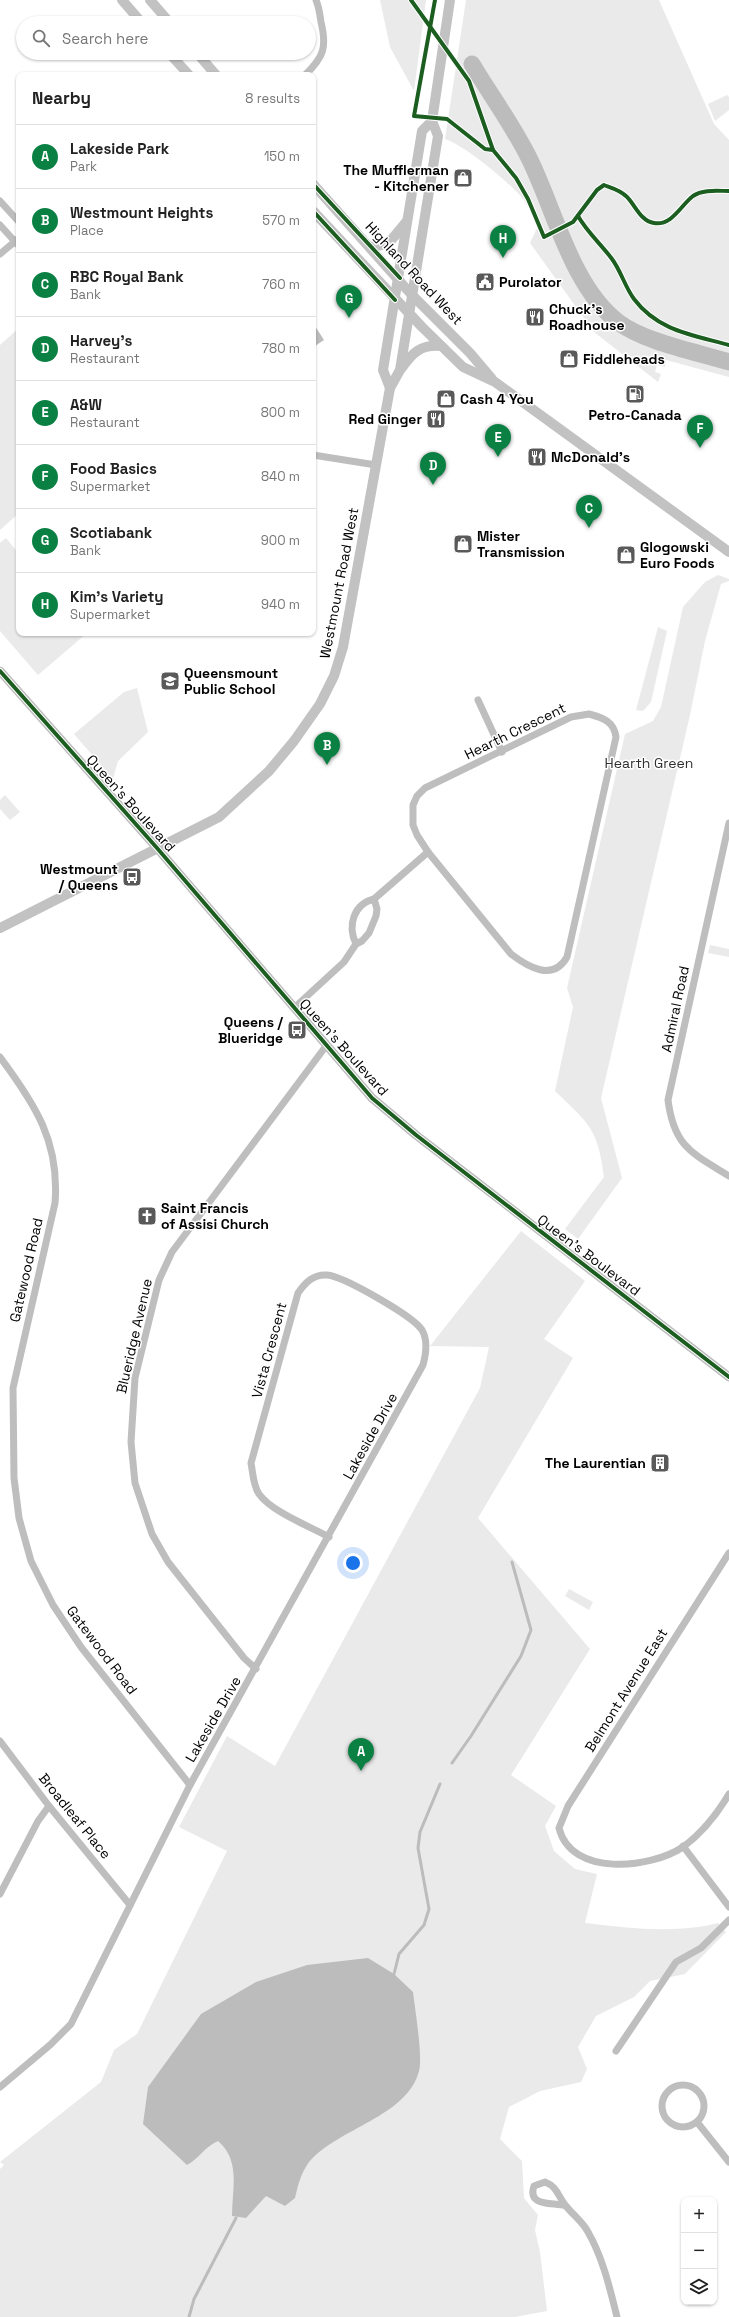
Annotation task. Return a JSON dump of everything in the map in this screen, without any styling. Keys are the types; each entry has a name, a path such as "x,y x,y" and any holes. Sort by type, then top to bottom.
{"main road":[{"path":"122,0 136,16"},
{"path":"150,0 164,16"},
{"name":"Westmount Road West","path":"0,928 219,817 269,771 320,704 334,676 343,647 390,388 400,370 411,294 438,136 432,121 450,0"},
{"path":"175,60 186,72"},
{"path":"203,60 213,72"},
{"name":"Westmount Road West","path":"390,388 383,370 400,278 422,131 432,121"},
{"name":"Highland Road West","path":"316,187 400,278 411,294 470,353 495,382"},
{"name":"Highland Road West","path":"316,214 408,314 463,367 495,382 729,552"},
{"path":"370,247 388,244 408,220"},
{"path":"400,370 410,356 419,349 426,346 441,346"}],"street":[{"path":"308,72 316,64 324,47 324,32 316,0"},
{"path":"0,201 16,219"},
{"path":"0,225 16,240"},
{"path":"0,254 16,243"},
{"path":"316,455 376,465"},
{"name":"Queen's Boulevard","path":"0,671 157,848 372,1098 416,1135 729,1377"},
{"path":"478,700 502,752"},
{"name":"Hearth Crescent","path":"579,715 598,716 613,725 615,729 616,738 567,957 563,964 544,971 524,965 511,954 428,852 413,825 413,805 417,796 425,788 502,752 579,715"},
{"name":"Admiral Road","path":"729,823 668,1100 675,1131 685,1146 729,1176"},
{"path":"356,944 351,935 354,916 359,907 366,901 374,899 428,852"},
{"path":"294,1008 344,962 356,944 362,941 374,924 377,909 374,899"},
{"name":"Blueridge Avenue","path":"256,1669 244,1658 168,1562 152,1534 135,1483 131,1442 135,1378 159,1280 172,1252 326,1046"},
{"name":"Gatewood Road","path":"0,1057 28,1094 40,1116 50,1142 56,1186 54,1203 13,1388 14,1478 19,1518 31,1561 53,1605 81,1647 190,1785"},
{"name":"Vista Crescent","path":"329,1537 268,1503 258,1492 253,1480 251,1463 298,1293 306,1281 316,1276 327,1275 344,1279 412,1319 422,1330 426,1347"},
{"name":"Lakeside Drive","path":"0,2087 50,2045 71,2024 190,1785 256,1669 423,1365 426,1347"},
{"name":"Belmont Avenue East","path":"684,1846 655,1859 639,1863 602,1863 587,1858 565,1845 559,1828 568,1806 729,1553"},
{"name":"Broadleaf Place","path":"0,1741 49,1806 130,1905"},
{"path":"729,1794 717,1814 684,1846 729,1907"},
{"path":"0,1894 49,1806"},
{"path":"616,2052 676,1962 701,1948 729,1920"},
{"path":"683,2085 690,2087 700,2094 704,2106 703,2113 697,2122 684,2128 674,2126 668,2122 663,2114 662,2103 670,2090 683,2085"},
{"path":"697,2122 729,2162"},
{"path":"566,2206 540,2203 534,2198 532,2191 534,2186 545,2182 552,2184 560,2194 566,2206 588,2232 605,2271 617,2317"}],"green space":[{"path":"380,0 426,0 414,91 390,47"},
{"path":"466,0 659,0 714,124 729,140 729,377 666,360 665,367 657,365 655,372 661,374 658,382 594,332 530,243 537,228 531,211 523,198 503,179 477,158 445,139"},
{"path":"727,95 729,97 729,110 715,121 708,104"},
{"path":"16,331 16,516 0,530 0,345"},
{"path":"6,538 16,550 16,636 84,636 38,675 0,631 0,543"},
{"name":"Hearth Green","path":"718,575 729,579 729,581 721,584 705,641 690,715 601,1098 622,1178 578,1239 565,1229 604,1177 599,1148 590,1128 576,1111 555,1091 573,1007 567,988 625,734 653,721 661,707 683,607 705,582"},
{"path":"658,627 667,631 651,702 643,711 636,710"},
{"path":"137,688 148,732 118,761 113,779 74,734 124,692"},
{"path":"5,795 20,812 10,820 0,809 0,800"},
{"path":"710,945 729,949 729,957 708,953"},
{"path":"521,1231 585,1281 544,1339 573,1358 478,1518 590,1649 511,1775 556,1806 545,1826 554,1851 575,1869 597,1874 585,1923 635,1928 668,1929 718,1923 726,1932 685,1974 650,1981 634,1997 596,2016 578,2047 587,2069 581,2082 540,2091 509,2107 500,2139 522,2161 524,2198 538,2215 535,2230 540,2252 547,2311 515,2317 0,2317 0,2169 4,2165 0,2162 101,2082 114,2050 137,2034 227,1851 179,1827 227,1736 275,1766 480,1388 489,1347 430,1346"},
{"path":"569,1589 593,1602 589,1610 565,1596"}],"shaded area":[{"path":"316,328 324,340 316,345"},
{"path":"368,1958 394,1974 413,1992 420,2064 419,2071 412,2087 401,2100 387,2111 337,2140 322,2150 309,2162 302,2175 295,2198 285,2206 266,2196 246,2218 232,2216 234,2186 233,2166 225,2149 218,2141 187,2165 143,2124 148,2087 201,2014 256,1982 307,1965"}],"waterway":[{"path":"472,64 524,148 539,180 566,247 588,289 602,307 618,322 642,335 671,346 729,362"},
{"path":"452,1763 471,1736 521,1656 531,1630 512,1562"},
{"path":"394,1974 399,1954 424,1925 429,1909 418,1848 420,1832 440,1784"},
{"path":"189,2317 194,2299 236,2218"}],"cycle path":[{"path":"411,0 469,81 493,150 516,178 528,199 544,237 573,222 597,190 604,185 616,189 624,194 641,216 649,222 654,223 660,223 671,218 693,196 701,192 729,191"},
{"path":"435,0 414,116 447,119 485,149 493,150"},
{"path":"316,187 400,278"},
{"path":"316,214 395,300"},
{"path":"578,216 612,259 634,299 643,310 665,325 677,330 729,345"},
{"path":"0,671 157,848 372,1098 416,1135 729,1377"}],"place":[{"name":"The Mufflerman - Kitchener","path":"463,178"},
{"name":"Kim's Variety","path":"503,258"},
{"name":"Purolator","path":"485,282"},
{"name":"Chuck's Roadhouse","path":"535,317"},
{"name":"Scotiabank","path":"349,318"},
{"name":"Fiddleheads","path":"569,359"},
{"name":"Petro-Canada","path":"635,394"},
{"name":"Cash 4 You","path":"446,399"},
{"name":"Red Ginger","path":"436,419"},
{"name":"Food Basics","path":"700,448"},
{"name":"A&W","path":"498,457"},
{"name":"McDonald's","path":"537,457"},
{"name":"Harvey's","path":"433,485"},
{"name":"RBC Royal Bank","path":"589,528"},
{"name":"Mister Transmission","path":"463,544"},
{"name":"Glogowski Euro Foods","path":"626,555"},
{"name":"Queensmount Public School","path":"170,681"},
{"name":"Westmount Heights","path":"327,765"},
{"name":"Westmount / Queens","path":"132,877"},
{"name":"Queens / Blueridge","path":"297,1030"},
{"name":"Saint Francis of Assisi Church","path":"147,1216"},
{"name":"The Laurentian","path":"660,1463"},
{"name":"Lakeside Park","path":"361,1771"}]}
